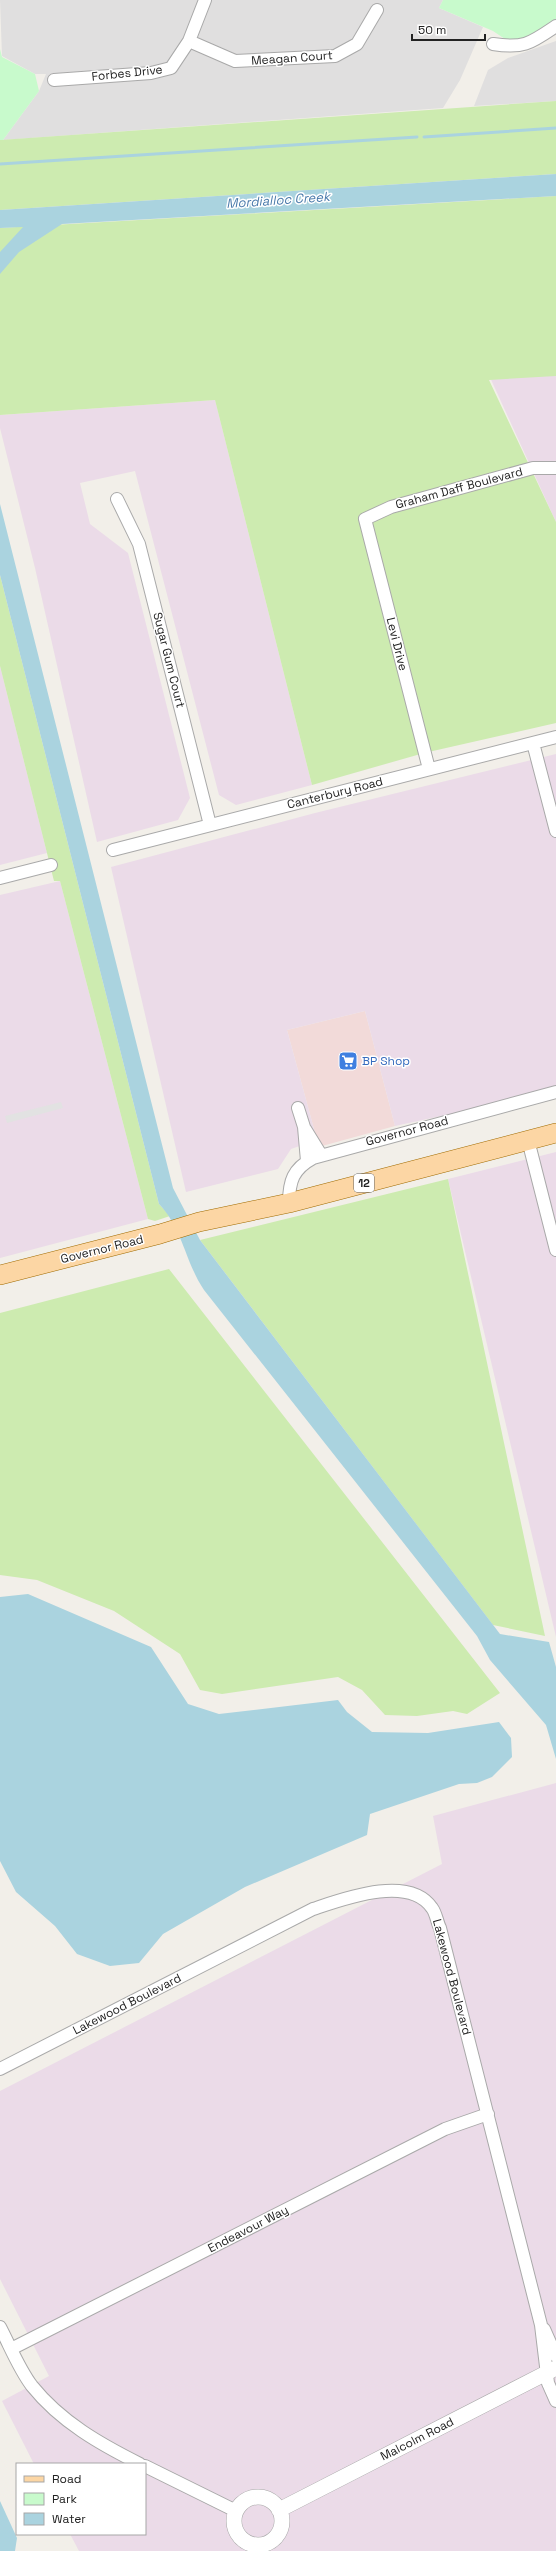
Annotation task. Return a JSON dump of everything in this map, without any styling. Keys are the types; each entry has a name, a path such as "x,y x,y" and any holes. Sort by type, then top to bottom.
{"main road":[{"name":"Governor Road","path":"0,1275 160,1234 199,1222 289,1203 556,1132"},
{"name":"Governor Road","path":"0,1279 32,1267"}],"street":[{"name":"Forbes Drive","path":"54,80 161,71 171,68 189,41 205,0"},
{"name":"Meagan Court","path":"189,41 235,61 335,56 358,44 377,10"},
{"path":"493,44 510,47 527,45 540,39 556,26"},
{"name":"Graham Daff Boulevard","path":"365,519 391,506 533,468 556,468"},
{"name":"Sugar Gum Court","path":"117,499 139,544 210,825"},
{"name":"Levi Drive","path":"365,519 428,769"},
{"name":"Canterbury Road","path":"113,850 556,737"},
{"path":"533,743 556,831"},
{"path":"0,878 51,865"},
{"name":"Governor Road","path":"289,1203 289,1186 292,1174 307,1161 321,1155 556,1092"},
{"path":"298,1108 304,1126 321,1155"},
{"path":"304,1126 307,1161"},
{"path":"528,1140 556,1250"},
{"name":"Lakewood Boulevard","path":"0,2069 313,1909 368,1893 394,1890 416,1894 432,1907 440,1928 541,2325 556,2401"},
{"name":"Endeavour Way","path":"11,2349 445,2129 488,2114"},
{"name":"Lakewood Boulevard","path":"541,2325 556,2356"},
{"path":"0,2327 32,2386 69,2424 112,2450 138,2463"},
{"name":"Malcolm Road","path":"279,2510 551,2371"},
{"path":"146,2466 236,2511"},
{"path":"260,2497 272,2502 279,2510 282,2521 277,2534 268,2547 255,2545 241,2538 234,2526 236,2511 245,2501 260,2497"}],"shaded area":[{"path":"0,0 443,0 439,8 483,27 460,80 443,108 3,140 39,91 46,74 35,74 2,56"},
{"path":"556,41 556,101 474,106 488,70 508,58"},
{"path":"556,370 556,522 488,373"},
{"path":"215,400 312,785 236,805 219,795 135,471 80,483 90,524 128,553 190,798 178,820 97,842 35,568 0,428 0,415"},
{"path":"0,666 47,853 0,865"},
{"path":"556,754 556,1091 395,1126 365,1011 287,1030 317,1140 291,1149 278,1169 186,1192 111,867 315,813"},
{"path":"60,881 148,1219 0,1258 0,895"},
{"path":"365,1011 395,1126 322,1146 317,1140 287,1030"},
{"path":"61,1102 63,1108 7,1123 5,1116"},
{"path":"556,1152 556,1637 448,1179"},
{"path":"556,1783 556,2551 79,2551 71,2535 146,2535 146,2463 33,2463 2,2401 49,2376 0,2279 0,2091 442,1864 433,1816"}],"green space":[{"path":"443,0 556,0 556,19 532,37 508,41 493,31 439,8"},
{"path":"0,49 2,57 35,74 39,91 3,140 0,140"},
{"path":"556,101 556,174 0,210 0,140"},
{"path":"556,196 556,376 489,380 556,522 556,723 424,753 312,785 215,400 0,415 0,228"},
{"path":"0,575 159,1204 170,1216 155,1221 148,1219 60,881 54,881 0,666"},
{"path":"448,1179 545,1636 493,1625 200,1240"},
{"path":"169,1269 500,1693 467,1714 453,1711 417,1716 385,1715 362,1690 338,1677 222,1694 200,1690 180,1654 114,1611 37,1580 0,1575 0,1313"}],"water":[{"name":"Mordialloc Creek","path":"556,174 556,196 62,224 19,252 0,274 0,252 23,227 0,228 0,210"},
{"path":"0,504 173,1188 200,1240 500,1634 549,1642 556,1667 556,1759 546,1725 490,1660 477,1636 204,1290 192,1268 179,1235 167,1214 159,1204 0,575"},
{"path":"28,1594 151,1647 188,1704 219,1714 338,1700 347,1712 372,1732 428,1733 499,1722 511,1738 512,1757 492,1777 477,1783 459,1784 370,1814 367,1835 245,1887 163,1934 139,1963 110,1966 77,1954 55,1926 16,1892 0,1861 0,1597"},
{"path":"0,2501 17,2538 15,2551 0,2551"}],"waterway":[{"path":"424,137 556,128"},
{"path":"0,164 417,137"}],"place":[{"name":"BP Shop","path":"348,1061"}]}
